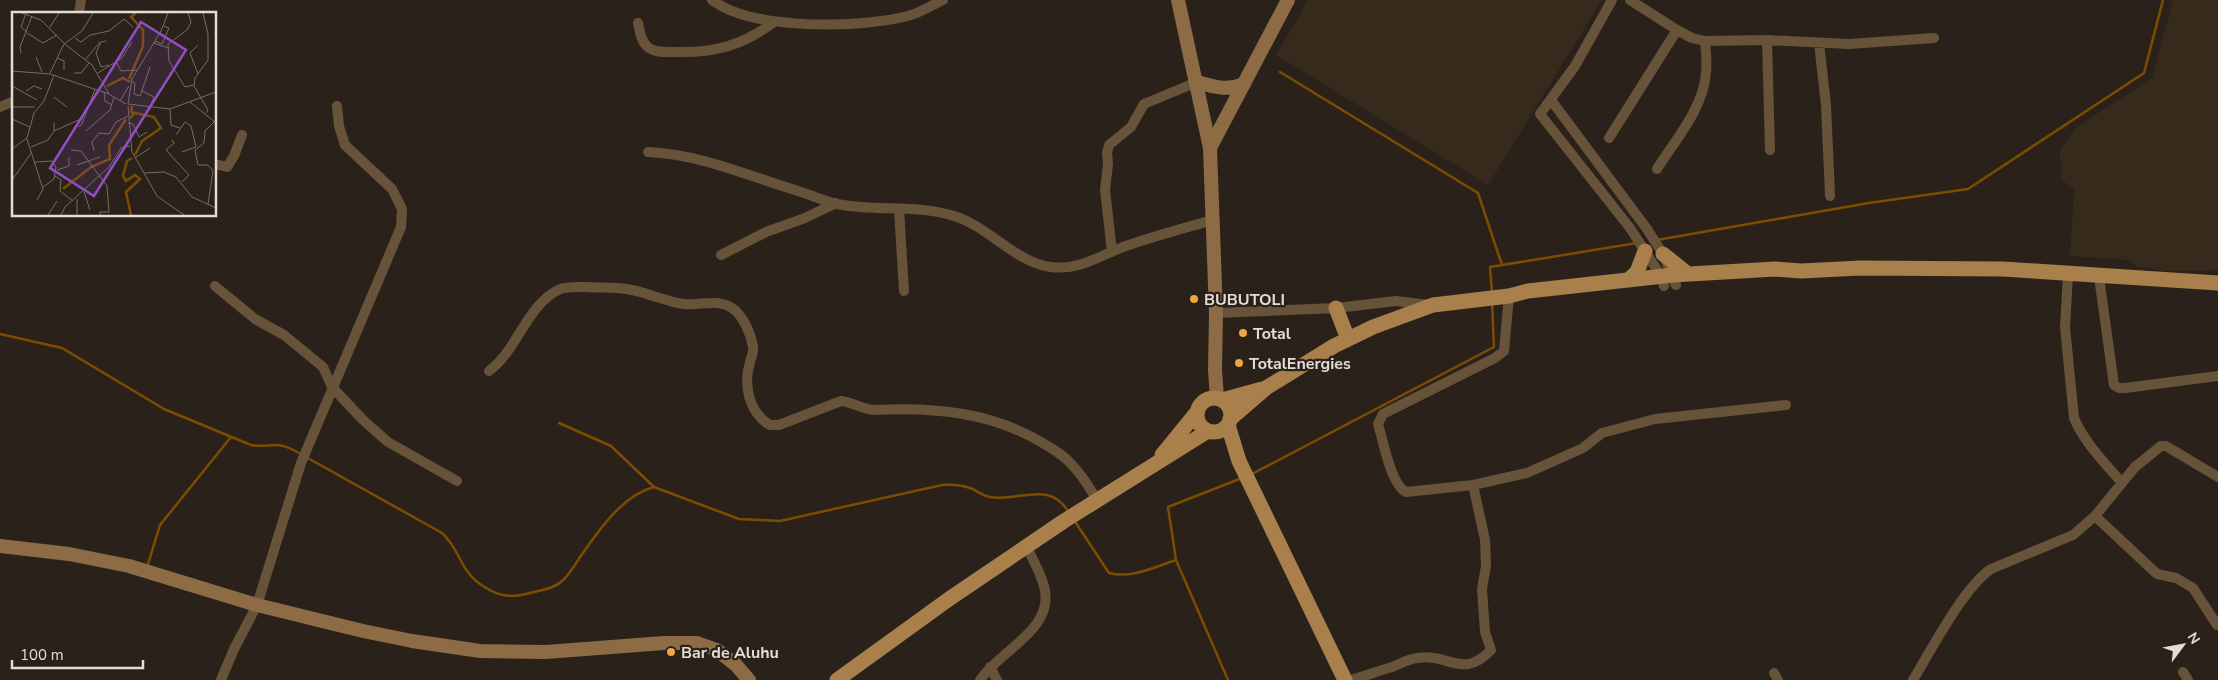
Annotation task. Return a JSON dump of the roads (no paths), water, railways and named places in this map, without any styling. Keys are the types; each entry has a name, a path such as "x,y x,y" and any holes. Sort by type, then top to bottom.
{"main road":[{"path":"1628,280 1637,272 1653,251 1672,279"},
{"path":"837,680 949,599 1082,509 1210,432 1221,431 1266,388 1348,339 1400,316 1433,305 1509,296 1528,291 1628,280 1773,276 1801,270 1860,268 2003,269 2099,277 2218,283"},
{"path":"1509,296 1528,297 1672,279"},
{"path":"1336,308 1348,339"},
{"path":"1154,465 1202,402 1266,388"},
{"path":"1215,399 1229,408 1229,422 1241,464 1345,680"},
{"path":"1196,412 1198,421 1241,464"}],"street":[{"path":"712,0 718,5 745,15 774,22 810,24 884,21 910,15 943,0"},
{"path":"1178,0 1210,148 1216,313 1215,399"},
{"path":"1210,148 1288,0"},
{"path":"1612,0 1575,66 1540,114 1630,228 1653,251 1672,279"},
{"path":"1630,0 1677,30 1692,38 1705,41 1767,40 1849,44 1934,38"},
{"path":"638,23 642,41 658,52 702,53 734,46 774,22"},
{"path":"1609,138 1677,30"},
{"path":"1767,40 1770,150"},
{"path":"1657,169 1694,114 1706,74 1705,41"},
{"path":"1819,43 1826,105 1830,196"},
{"path":"1112,252 1105,190 1109,146 1131,127 1141,108 1147,102 1197,82 1224,89 1235,88 1244,84"},
{"path":"1551,100 1648,229 1653,251"},
{"path":"0,107 12,102"},
{"path":"221,680 234,649 257,605 301,463 332,387 350,353 368,302 401,227 402,209 392,189 345,145 339,126 337,106"},
{"path":"216,164 226,167 234,156 242,135"},
{"path":"648,152 669,153 714,164 836,203 867,209 927,210 955,216 983,228 1009,248 1050,267 1073,267 1090,263 1112,252 1158,235 1213,220"},
{"path":"721,255 766,232 805,218 836,203"},
{"path":"899,209 904,291"},
{"path":"2068,274 2066,327 2074,418 2078,427 2096,452 2121,482"},
{"path":"2099,277 2114,386 2125,388 2218,376"},
{"path":"216,286 255,319 284,335 323,367 332,387 363,420 388,442 457,481"},
{"path":"489,370 499,363 520,330 536,310 551,295 562,288 630,289 683,304 716,302 731,308 740,315 748,331 754,349 750,362 748,392 752,406 758,415 770,426 779,425 841,402 849,402 865,409 922,409 958,412 1000,422 1025,432 1061,455 1074,466 1097,500"},
{"path":"1509,296 1504,351 1495,358 1382,414 1379,418 1378,424 1392,471 1402,490 1406,492 1473,485 1527,473 1583,448 1602,433 1655,419 1786,405"},
{"path":"1216,313 1336,308 1396,301 1433,305"},
{"path":"1913,680 1968,592 1982,575 1991,569 2073,535 2095,516 2121,482 2161,446 2166,446 2218,477"},
{"path":"1351,680 1416,658 1437,660 1449,671 1464,675 1476,673 1484,664 1491,650 1485,632 1482,589 1486,566 1485,540 1473,485"},
{"path":"2095,516 2157,574 2176,578 2192,588 2217,625"},
{"path":"0,546 69,554 129,566 257,605 382,635 480,651 546,652 664,643 697,643 717,650 736,665 749,680"},
{"path":"980,680 990,667 1030,632 1042,618 1046,607 1045,587 1026,546"},
{"path":"990,667 997,680"}],"waterway":[{"path":"1657,240 1869,203 1968,189 2144,73 2163,0"},
{"path":"1280,72 1478,193 1502,265"},
{"path":"1492,293 1490,267 1637,243"},
{"path":"1252,474 1494,347 1492,303"},
{"path":"0,334 62,348 164,409 251,445 280,445 301,454"},
{"path":"559,423 611,446 654,487"},
{"path":"148,564 160,525 231,437"},
{"path":"306,457 442,533 453,546 464,567 475,580 489,590 506,596 523,595 559,584 565,579 595,537 621,506 642,491 654,487 739,519 780,521 942,485 958,485 973,489 983,495 1001,498 1042,494 1051,496 1068,511"},
{"path":"1074,520 1109,573 1126,574 1143,571 1176,560 1168,507 1242,478"},
{"path":"1176,560 1228,680"}],"place":[{"name":"BUBUTOLI","path":"1194,299"},
{"name":"Total","path":"1243,333"},
{"name":"TotalEnergies","path":"1239,363"},
{"name":"Bar de Aluhu","path":"671,652"}]}
